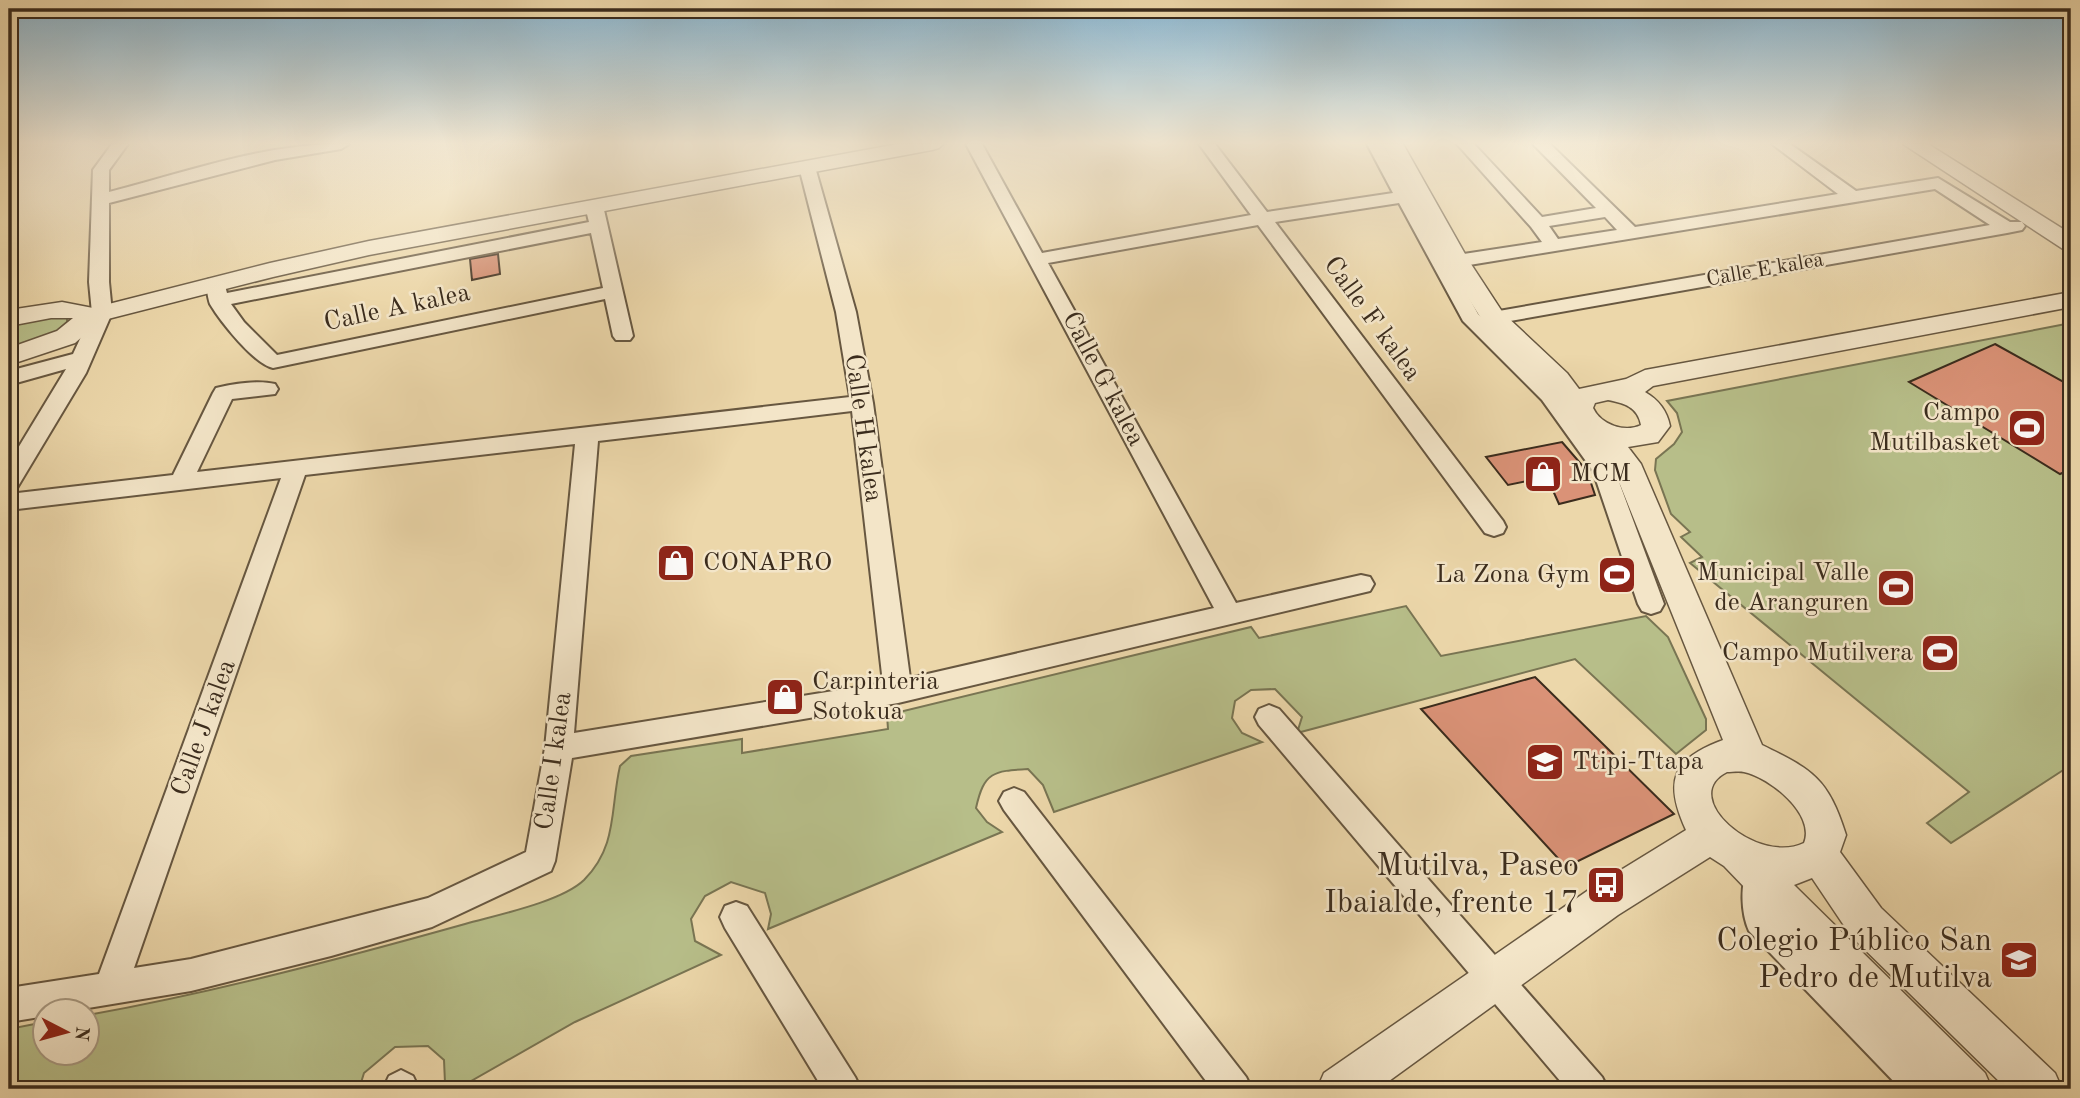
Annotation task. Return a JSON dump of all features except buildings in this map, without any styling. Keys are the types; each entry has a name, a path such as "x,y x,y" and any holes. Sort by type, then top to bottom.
{"street":[{"path":"9,482 82,358 97,315 99,195"},
{"path":"99,200 118,195"},
{"path":"9,357 66,337 97,315 217,292 369,248 596,216 685,195"},
{"name":"Calle H kalea","path":"815,195 846,312 862,403 898,692"},
{"name":"Calle G kalea","path":"1003,195 1230,615"},
{"name":"Calle F kalea","path":"1247,195 1494,527"},
{"path":"1038,259 1265,218 1410,195"},
{"path":"1412,195 1493,318 1557,379 1595,397 1632,396 1646,404 1656,415 1657,424 1653,432 1631,451"},
{"path":"1412,195 1470,317 1550,395 1604,469 1651,604"},
{"path":"1512,195 1538,223 1553,245"},
{"path":"1593,195 1630,232"},
{"path":"1457,261 1857,195"},
{"path":"1957,195 2007,228"},
{"path":"1994,195 2071,244"},
{"path":"1538,223 1610,212"},
{"path":"596,216 622,336"},
{"name":"Calle E kalea","path":"1493,318 2037,223"},
{"name":"Calle A kalea","path":"217,292 229,317 273,362 613,292"},
{"path":"1748,756 1696,637 1631,451 1584,419 1595,397 1635,386 1645,379 2071,299"},
{"path":"9,318 62,310 82,310 97,315"},
{"path":"9,378 82,358"},
{"path":"1646,404 1649,388 1656,381 1675,374"},
{"path":"181,482 224,393 267,389"},
{"path":"9,502 862,403"},
{"name":"Calle I kalea","path":"111,987 191,975 432,912 540,862 559,748 587,437"},
{"name":"Calle J kalea","path":"111,987 296,469"},
{"path":"559,748 898,692 1361,584"},
{"path":"1269,718 1590,1089"},
{"path":"1340,1089 1604,902 1735,856 1764,865 1792,867 1819,855 1827,835 1818,806 1793,778 1748,756 1723,756 1705,762 1691,778 1690,798 1735,856 1969,1089"},
{"path":"1014,801 1234,1089"},
{"path":"1819,855 1866,922 2039,1089"},
{"path":"1735,856 1760,920 1926,1089"},
{"path":"736,917 843,1089"},
{"path":"9,1005 111,987"}],"green space":[{"path":"53,317 67,318 67,322 57,331 9,351 9,323"},
{"name":"Municipal Valle de Aranguren","path":"2071,323 2071,765 1951,843 1927,823 1969,792 1690,563 1702,557 1681,537 1690,532 1671,514 1655,470 1656,459 1674,444 1682,432 1677,413 1667,401"},
{"path":"1406,606 1441,656 1646,616 1668,637 1706,719 1706,730 1676,754 1575,659 1297,733 1302,717 1275,689 1251,690 1235,701 1232,718 1242,733 1262,742 1054,812 1043,785 1028,769 998,773 987,780 976,808 987,822 1002,832 768,929 771,914 765,893 731,882 705,896 691,919 695,941 721,955 575,1022 457,1089 442,1089 445,1083 444,1060 428,1046 395,1047 364,1073 359,1089 9,1089 9,1029 32,1025 32,1066 102,1066 102,1012 324,962 528,907 574,888 584,880 603,854 611,826 620,766 631,756 742,739 742,753 888,729 887,715 1251,627 1259,638"}],"place":[{"name":"Campo Mutilbasket","path":"2027,428"},
{"name":"MCM","path":"1543,474"},
{"name":"CONAPRO","path":"676,563"},
{"name":"La Zona Gym","path":"1617,575"},
{"name":"Municipal Valle de Aranguren","path":"1896,588"},
{"name":"Campo Mutilvera","path":"1940,653"},
{"name":"Carpinteria Sotokua","path":"785,697"},
{"name":"Ttipi-Ttapa","path":"1545,762"},
{"name":"Mutilva, Paseo Ibaialde, frente 17","path":"1606,885"},
{"name":"Colegio Público San Pedro de Mutilva","path":"2019,960"}]}
